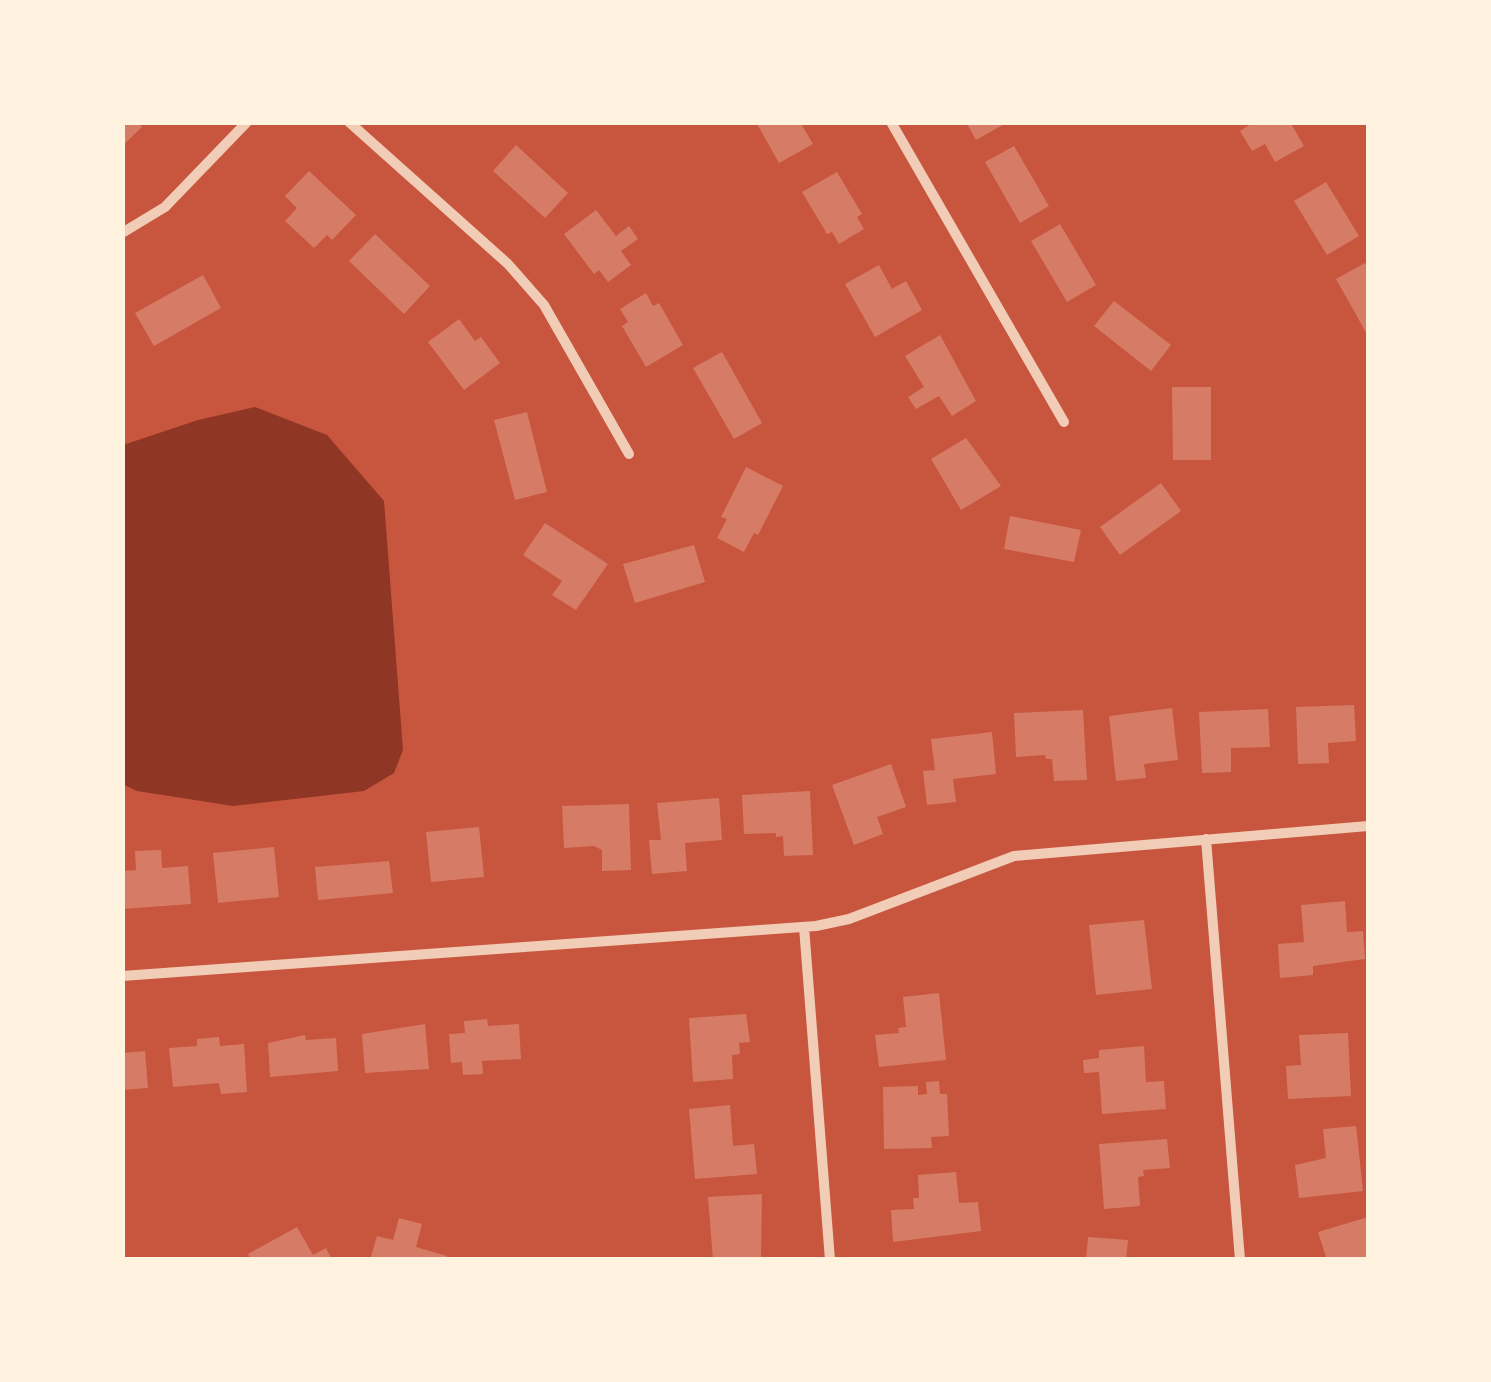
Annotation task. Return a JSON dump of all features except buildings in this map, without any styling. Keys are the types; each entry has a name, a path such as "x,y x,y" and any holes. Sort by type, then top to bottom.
{"street":[{"path":"122,233 165,207 247,122"},
{"path":"349,122 508,264 544,305 630,454"},
{"path":"891,122 1064,422"},
{"path":"122,976 804,927 849,919 1014,856 1368,826"},
{"path":"1206,840 1240,1260"},
{"path":"804,927 830,1260"}],"shaded area":[{"path":"255,407 327,435 384,501 403,750 394,773 364,791 233,806 137,791 122,784 123,445 198,420"}]}
